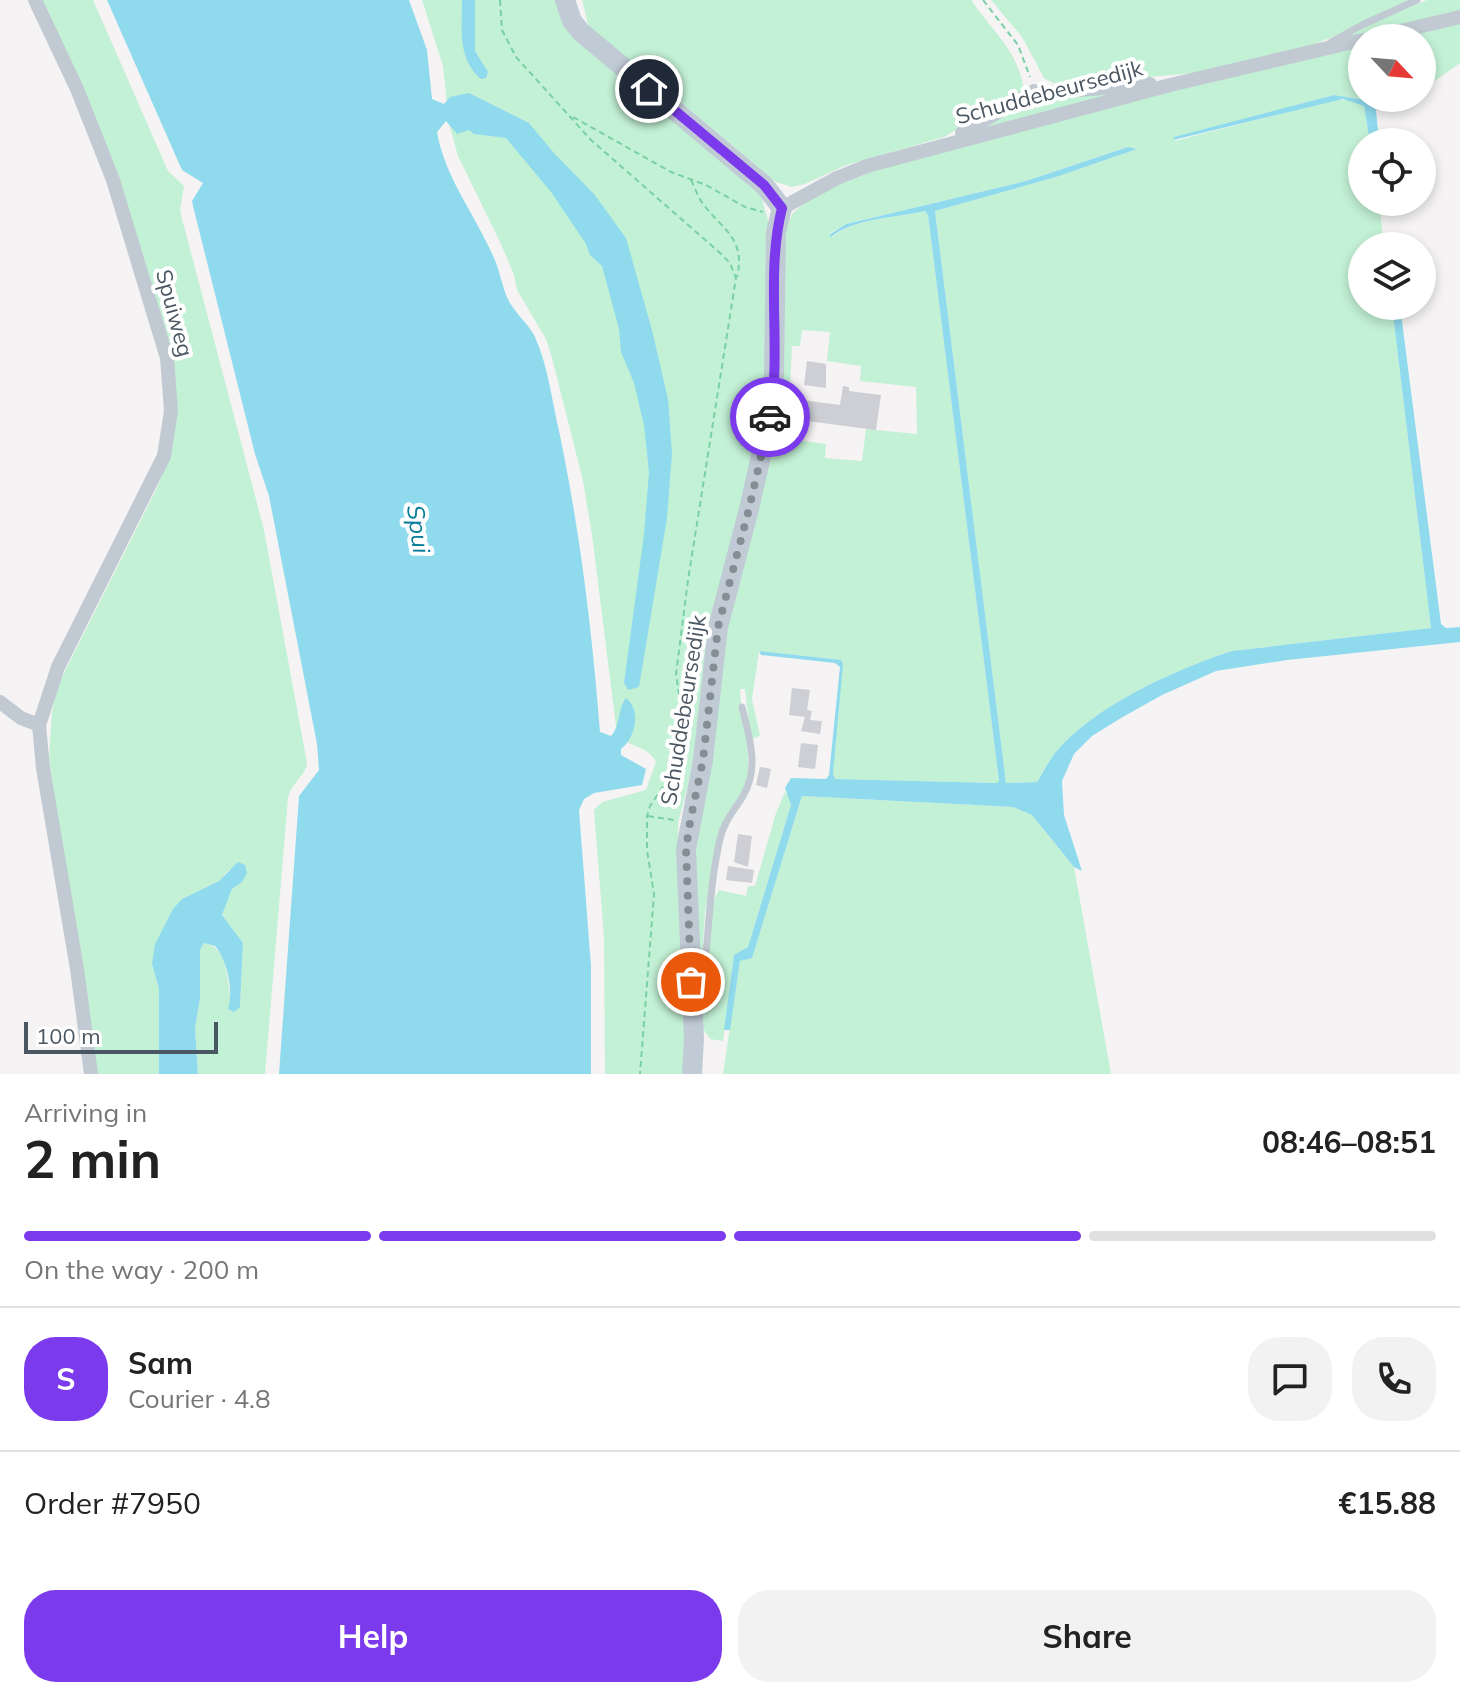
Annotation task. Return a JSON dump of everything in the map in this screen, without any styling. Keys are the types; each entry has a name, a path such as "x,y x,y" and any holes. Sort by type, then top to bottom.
{"street":[{"name":"Spuiweg","path":"35,0 77,89 113,180 167,358 171,411 164,456 58,667 39,725 91,1074"},
{"path":"565,0 572,21 581,32 764,185 782,208"},
{"path":"1430,24 1460,17"},
{"name":"Schuddebeursedijk","path":"692,1074 694,1039 686,849 703,760 718,627 771,412 776,232 782,208 837,178 867,166 1170,85 1348,43"},
{"name":"Schuddebeursedijk","path":"941,145 1034,91 1170,85"},
{"path":"0,702 21,718 39,725"}],"lane":[{"path":"1316,51 1364,24 1417,0"},
{"path":"694,1039 720,836 725,821 750,782 754,761 742,707"}],"path":[{"path":"500,0 502,30 508,45 602,150 719,252 730,263 736,278"},
{"path":"983,0 1026,59 1034,91"},
{"path":"569,114 655,164 755,211 782,208"},
{"name":"Schuddebeursedijk","path":"640,1074 654,894 647,850 647,816 666,782 679,725 681,707 676,674 688,580 739,266 737,245 701,202 690,179"},
{"name":"Schuddebeursedijk","path":"647,816 690,822"}],"green space":[{"path":"41,0 93,0 168,171 184,186 180,211 264,530 307,763 288,798 265,1074 198,1074 195,1029 200,998 200,950 204,943 218,950 222,957 231,1000 240,1007 243,944 222,915 232,889 242,882 230,869 219,881 182,899 152,964 159,989 159,1074 95,1074 49,759 52,712 58,685 157,488 167,461 166,341 125,196 86,98"},
{"path":"422,0 557,0 759,189 768,220 771,369 678,823 686,1074 605,1074 604,938 594,810 602,802 646,790 656,762 648,752 617,734 583,481 552,358 546,339 517,290 500,242 458,156 449,124 443,66"},
{"path":"582,0 971,0 1010,51 1024,89 944,137 844,166 792,187 776,182 598,38 588,24"},
{"path":"991,0 1409,0 1360,24 1348,24 1348,30 1312,45 1196,73 1053,83 1044,78 1022,37"},
{"path":"1427,0 1460,0 1460,14 1412,24 1370,24"},
{"path":"1460,19 1460,63 1436,80 1436,25"},
{"path":"1348,46 1348,97 1334,95 1173,138 1175,141 1334,100 1348,100 1348,112 1365,112 1368,128 1348,128 1348,216 1381,216 1382,232 1348,232 1348,320 1394,320 1431,628 1232,651 1210,659 1160,679 1088,722 1053,756 1037,782 1006,783 935,211 1056,177 1137,149 1128,147 1026,181 846,224 829,234 832,237 852,226 877,220 925,211 928,215 999,781 835,779 841,660 759,651 752,699 760,736 751,739 745,689 740,689 748,752 747,776 741,793 719,830 705,913 699,999 692,883 720,661 770,440 778,432 788,434 788,439 826,444 825,458 862,461 866,429 917,434 916,387 860,381 861,366 827,361 830,332 802,330 800,346 792,346 790,385 785,383 780,373 785,230 793,213 810,198 866,171 1205,80"},
{"path":"1144,86 963,136 1039,97"},
{"path":"785,792 791,805 748,947 734,956 723,1041 710,1039 702,1027 713,902 719,890 746,896 748,886 755,886"},
{"path":"802,796 1013,807 1032,815 1074,867 1111,1074 723,1074 740,960 752,957"}],"water":[{"name":"Spui","path":"107,0 409,0 427,50 432,99 444,104 450,97 469,93 529,123 594,194 626,238 668,399 672,453 667,518 639,687 628,690 624,683 649,472 644,425 634,383 621,352 619,329 602,266 590,255 551,192 506,138 474,134 469,130 457,134 446,121 437,132 447,165 487,242 507,298 533,333 543,360 579,543 600,732 611,736 626,698 634,710 635,724 630,738 621,749 621,755 646,769 642,785 594,793 584,799 579,810 591,966 591,1074 279,1074 299,796 319,770 317,744 269,496 255,454 193,206 192,201 203,183 182,170"},
{"path":"462,0 475,0 475,51 488,72 486,78 481,79 473,71 464,52"},
{"path":"1334,95 1348,97 1348,101 1343,99 1173,140 1174,137"},
{"path":"1365,112 1376,112 1378,128 1368,128"},
{"path":"1128,147 1137,149 1056,177 935,211 1006,783 1037,782 1053,756 1088,722 1160,679 1210,659 1232,651 1431,628 1394,320 1402,320 1441,624 1446,628 1460,627 1460,642 1287,660 1216,671 1162,695 1121,718 1092,736 1074,754 1062,781 1064,815 1082,871 1074,867 1032,815 1013,807 802,796 752,958 740,961 730,1030 724,1030 734,955 748,947 791,805 785,788 791,778 826,779 829,775 840,667 835,663 761,655 759,651 841,660 835,779 999,781 928,215 925,211 876,220 851,226 831,237 829,235 846,224 1026,181"},
{"path":"238,862 245,865 247,873 242,882 232,889 222,915 243,943 240,1007 234,1012 228,1009 230,985 226,967 215,946 204,943 200,950 200,998 195,1029 198,1074 159,1074 159,989 152,964 155,944 173,909 182,899 219,881"}],"building":[{"path":"807,361 826,364 826,388 804,385"},
{"path":"843,386 849,387 849,391 881,395 876,430 800,420 802,400 840,405"},
{"path":"792,688 810,690 807,710 812,711 810,720 822,721 820,734 801,731 805,717 789,715"},
{"path":"801,743 818,745 815,769 798,767"},
{"path":"760,767 771,769 767,788 756,785"},
{"path":"738,834 752,836 748,867 734,862"},
{"path":"728,866 754,870 752,883 726,880"}],"way so far":[{"path":"691,982 686,849 712,698 718,627 770,417"}],"route":[{"path":"649,89 764,185 782,208 776,232 774,375 770,417"}]}
